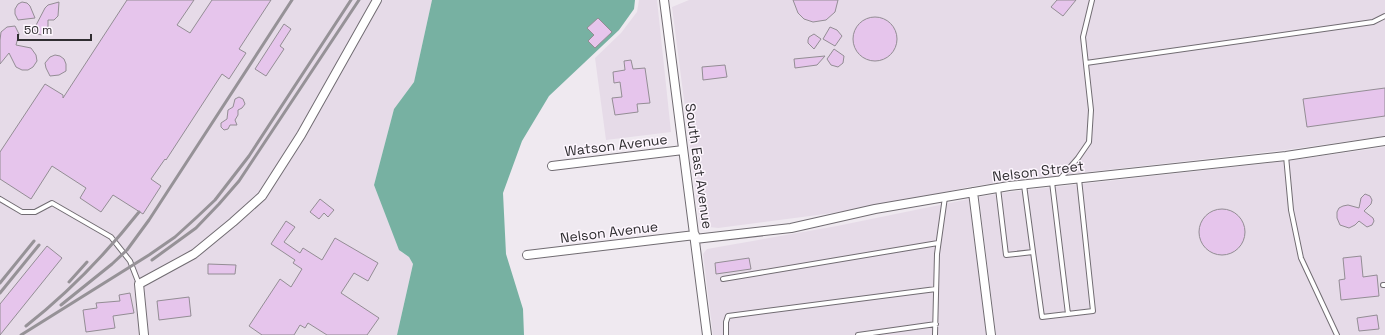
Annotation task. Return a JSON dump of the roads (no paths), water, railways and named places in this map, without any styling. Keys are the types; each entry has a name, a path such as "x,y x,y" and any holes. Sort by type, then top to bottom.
{"street":[{"path":"144,335 139,284 194,254 262,196 300,134 377,0"},
{"name":"South East Avenue","path":"664,0 707,335"},
{"name":"Nelson Street","path":"695,237 791,228 875,209 1024,184 1286,156 1385,141"},
{"name":"Watson Avenue","path":"552,166 683,150"},
{"path":"973,192 991,335"},
{"name":"Nelson Avenue","path":"527,255 695,237"}],"lane":[{"path":"1068,314 1056,181 1078,158 1089,142 1091,110 1083,37 1092,0"},
{"path":"1086,63 1373,22 1385,16"},
{"path":"1286,156 1292,210 1301,258 1337,335"},
{"path":"1024,184 1042,317 1094,311 1079,178"},
{"path":"998,188 1006,255 1033,252"},
{"path":"935,335 937,254 945,197"},
{"path":"0,199 22,212 35,212 52,203 111,237 130,261 139,284"},
{"path":"723,280 938,244"},
{"path":"726,335 726,322 728,316 936,289"},
{"path":"858,335 936,324"}],"railway":[{"path":"61,305 127,250 149,220 292,0"},
{"path":"21,335 149,255 175,237 215,200 249,156 351,0"},
{"path":"152,260 196,228 239,181 359,0"},
{"path":"26,326 86,273 139,212"},
{"path":"0,283 34,241"},
{"path":"0,293 39,245"},
{"path":"69,282 87,262"}]}
